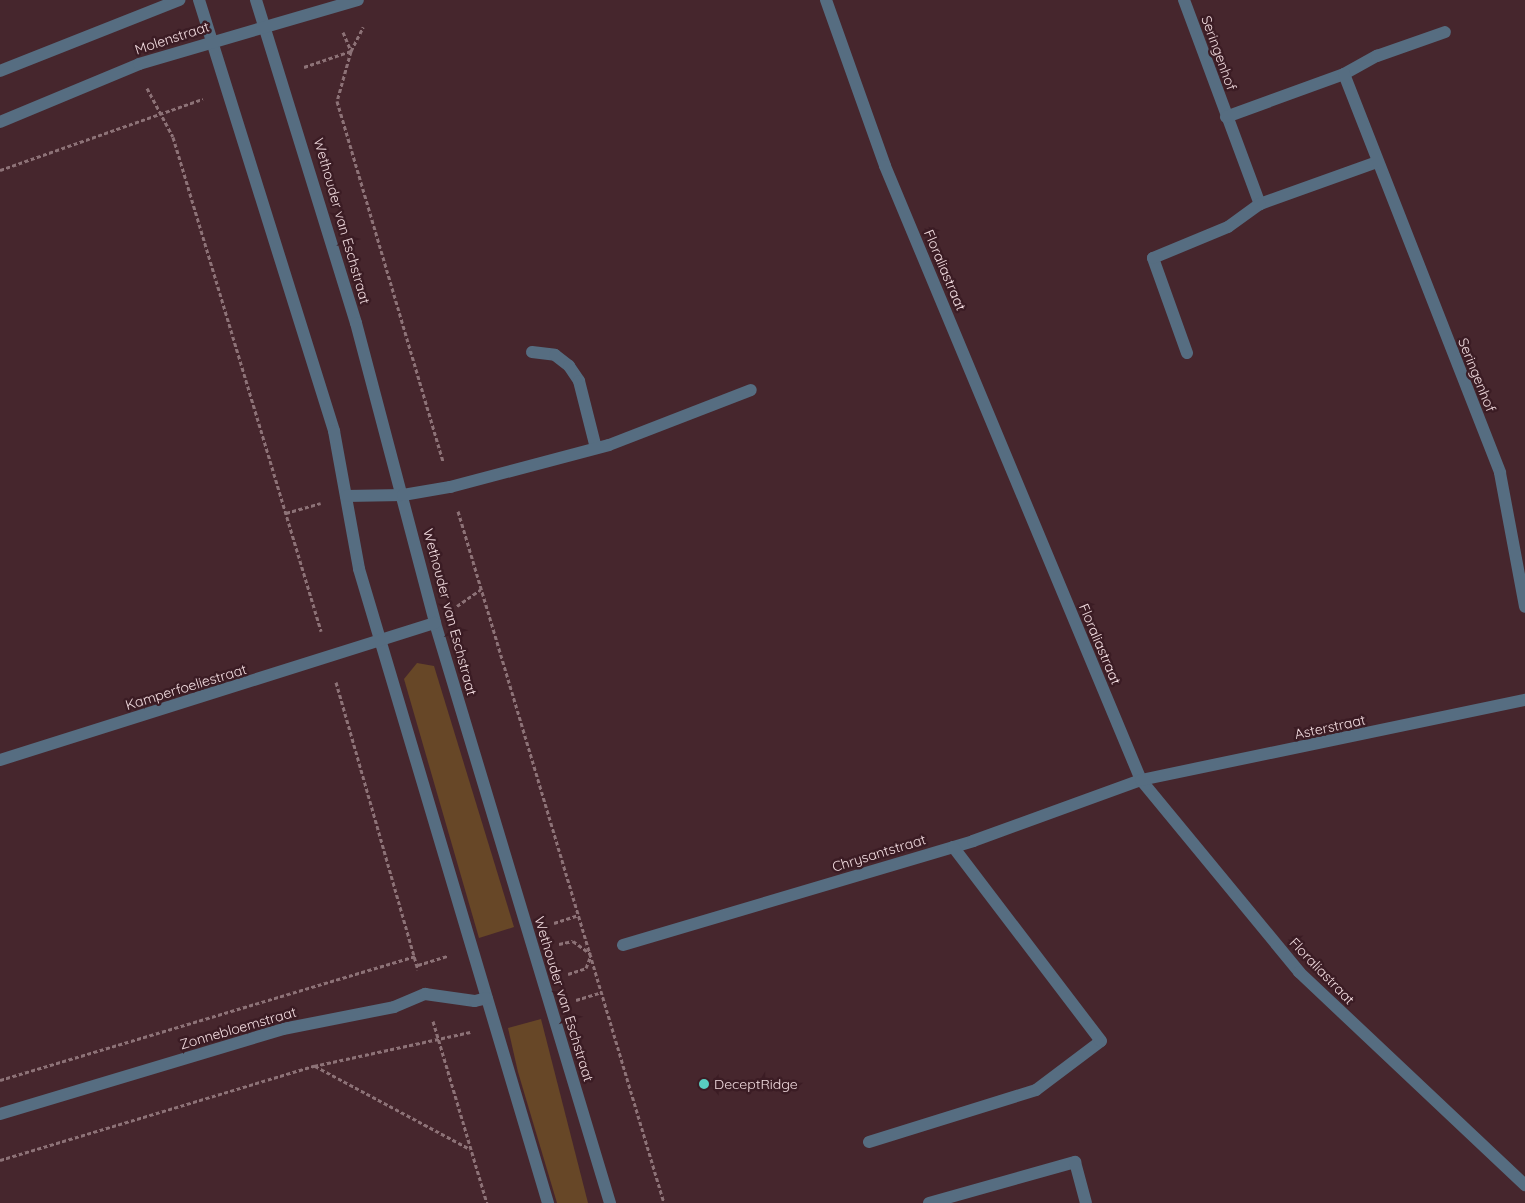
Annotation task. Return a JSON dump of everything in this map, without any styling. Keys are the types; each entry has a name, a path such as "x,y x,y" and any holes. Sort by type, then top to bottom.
{"street":[{"path":"0,71 179,0"},
{"path":"199,0 334,431 359,569 548,1203"},
{"name":"Wethouder van Eschstraat","path":"256,0 296,119 403,495 435,623 610,1203"},
{"name":"Molenstraat","path":"0,122 139,64 358,0"},
{"name":"Floraliastraat","path":"826,0 885,166 1141,780 1299,972 1525,1185"},
{"name":"Seringenhof","path":"1184,0 1260,204"},
{"path":"1226,117 1344,74 1377,56 1444,32"},
{"name":"Seringenhof","path":"1344,74 1376,162 1500,473 1525,607"},
{"path":"1187,353 1152,258 1228,227 1260,204 1376,162"},
{"path":"532,352 555,354 569,366 579,381 596,448"},
{"path":"346,496 403,495 450,487 596,448 752,390"},
{"name":"Kamperfoeliestraat","path":"0,760 330,659 435,623"},
{"name":"Asterstraat","path":"1141,780 1525,700"},
{"name":"Chrysantstraat","path":"623,945 953,847 1141,780"},
{"path":"869,1142 1036,1090 1101,1041 953,847"},
{"path":"425,994 474,1001 487,998"},
{"name":"Zonnebloemstraat","path":"0,1114 283,1029 394,1007 425,994"},
{"path":"929,1203 1075,1162 1086,1203"}],"path":[{"path":"0,170 160,112 174,137 330,659 425,994 487,1203"},
{"path":"286,513 346,496"},
{"path":"534,951 573,941 591,954 664,1203"},
{"name":"Zonnebloemstraat","path":"0,1080 415,956"},
{"path":"0,1160 314,1066 440,1041"},
{"path":"314,1066 471,1150"}],"shaded area":[{"path":"417,663 434,666 514,927 479,938 404,679"},
{"path":"541,1019 588,1203 557,1203 518,1072 508,1028"}],"place":[{"name":"DeceptRidge","path":"704,1084"}]}
